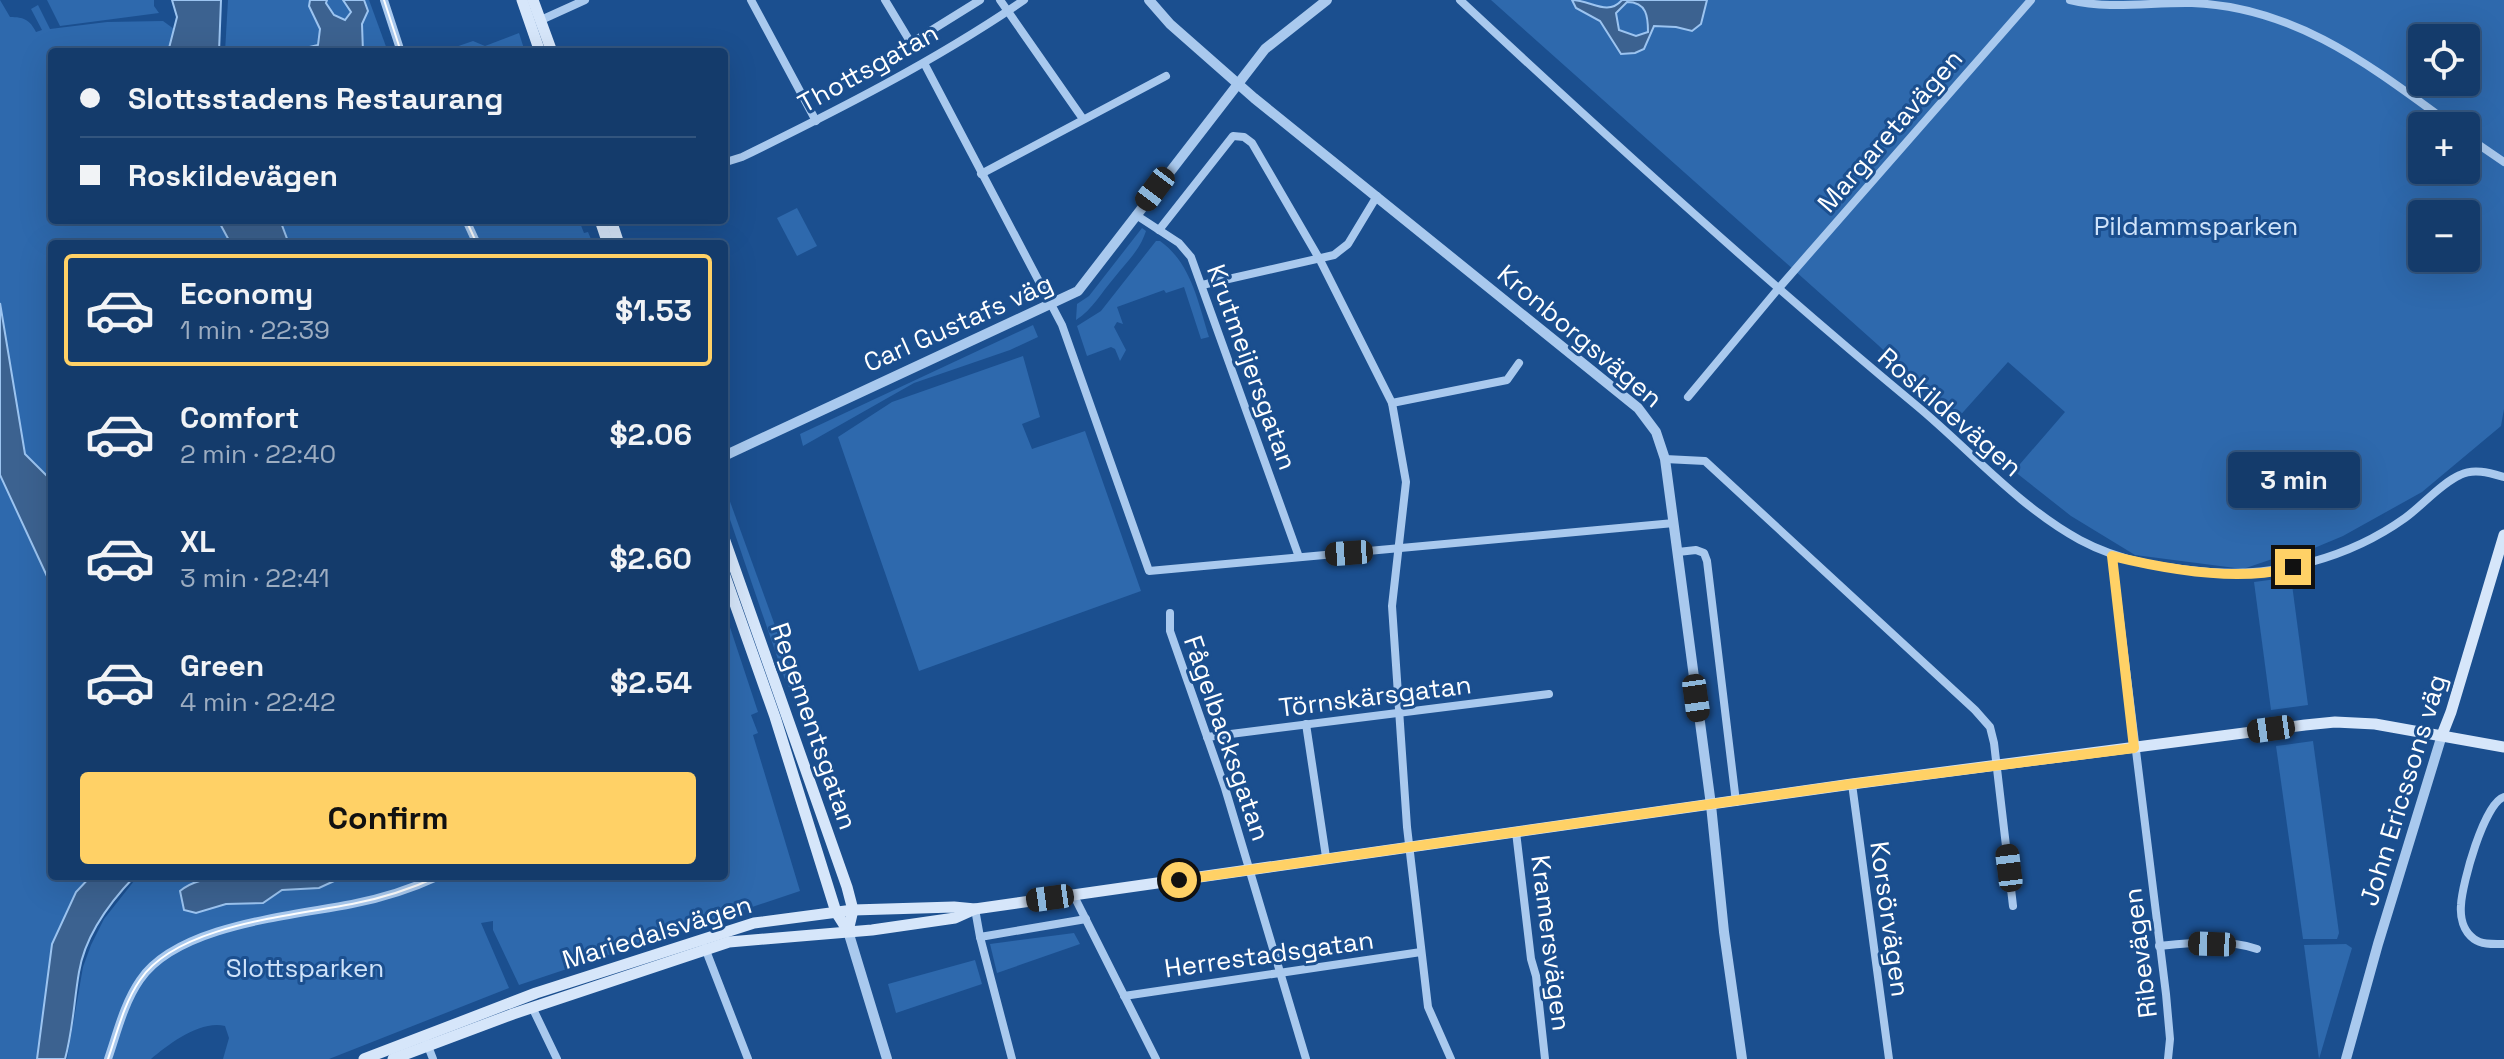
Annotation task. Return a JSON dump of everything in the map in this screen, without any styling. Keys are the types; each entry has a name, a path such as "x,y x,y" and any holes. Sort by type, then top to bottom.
{"main road":[{"path":"522,0 539,48"},
{"path":"533,0 551,48"},
{"name":"John Ericssons väg","path":"2442,735 2504,535"},
{"name":"Regementsgatan","path":"728,549 853,910"},
{"name":"Regementsgatan","path":"728,584 775,717 836,912 848,931"},
{"name":"Mariedalsvägen","path":"364,1059 532,1007 754,923 853,910 975,909 1852,784 2335,722 2375,724 2504,747"},
{"name":"Mariedalsvägen","path":"393,1059 426,1041 536,993 703,944 872,930 955,918 975,909"},
{"path":"848,931 853,910"}],"street":[{"path":"384,0 400,48"},
{"path":"541,20 585,0"},
{"path":"751,0 816,121"},
{"name":"Thottsgatan","path":"885,0 911,43 980,0"},
{"path":"1000,0 1083,119"},
{"name":"Thottsgatan","path":"728,161 816,121 924,63 1024,0"},
{"name":"Kronborgsvägen","path":"1149,0 1170,24 1254,98 1638,408 1656,432 1665,459 1678,552 1742,1059"},
{"name":"Carl Gustafs väg","path":"728,454 964,342 1071,296 1082,286 1265,49 1327,0"},
{"name":"Roskildevägen","path":"1460,0 1778,289 1957,440 2018,498 2054,524 2112,556 2153,566 2212,572 2252,573 2286,569 2328,557 2403,520 2459,475 2472,471 2504,477"},
{"name":"Margaretavägen","path":"1688,397 1778,289 2031,0"},
{"path":"2070,0 2085,4 2131,6 2193,3 2296,25 2345,50 2433,112"},
{"path":"924,63 1067,337 1149,571 1674,523"},
{"path":"981,174 1166,76"},
{"path":"1159,230 1233,136 1244,137 1252,143 1320,260 1392,403 1406,482 1392,606 1409,846 1428,1007 1451,1059"},
{"path":"2480,146 2504,162"},
{"path":"1202,285 1334,255 1348,244 1377,196"},
{"name":"Krutmeijersgatan","path":"1136,215 1179,243 1191,257 1299,557"},
{"path":"1392,403 1507,380 1519,363"},
{"path":"1665,459 1705,461 1990,727 2013,906"},
{"path":"1678,552 1696,550 1704,553 1707,561 1736,802"},
{"name":"Ribevägen","path":"2112,556 2170,1039 2168,1059"},
{"name":"Fågelbacksgatan","path":"1170,613 1170,631 1250,869 1306,1059"},
{"name":"Törnskärsgatan","path":"1207,737 1549,694"},
{"path":"1306,724 1326,857"},
{"name":"John Ericssons väg","path":"2346,1059 2442,735"},
{"name":"Korsörvägen","path":"1852,784 1889,1059"},
{"path":"2504,797 2499,798 2490,809 2461,904 2464,927 2474,939 2482,943 2504,944"},
{"name":"Kramersvägen","path":"1516,832 1530,957 1536,970 1541,1008 1545,1059"},
{"path":"108,1059 123,1015 140,980 162,955 252,922 354,904 404,891 430,880"},
{"path":"1073,894 1156,1059"},
{"path":"975,909 1012,1059"},
{"path":"980,937 1086,919"},
{"name":"Regementsgatan","path":"848,931 887,1059"},
{"path":"2159,946 2188,943 2247,945 2257,949"},
{"path":"703,944 748,1059"},
{"name":"Herrestadsgatan","path":"1124,996 1421,952"},
{"path":"532,1007 557,1059"},
{"path":"426,1041 433,1059"}],"green space":[{"path":"0,0 10,17 26,20 36,32 42,30 31,9 38,5 50,29 107,22 163,21 174,29 169,48 48,48 48,224 220,224 229,240 48,240 48,477 25,454 0,303"},
{"path":"47,0 154,0 159,13 60,26"},
{"path":"228,0 369,0 387,48 225,48"},
{"name":"Pildammsparken","path":"1491,0 2504,0 2504,409 2501,426 2422,492 2343,536 2288,559 2287,554 2243,569 2135,555 2071,516 2014,471 2065,412 2008,362 1956,420 1878,345"},
{"path":"519,33 524,48 453,48 473,41 485,46"},
{"path":"797,208 817,246 797,256 777,218"},
{"path":"281,224 580,224 591,240 287,240"},
{"path":"1142,228 1146,231 1136,251 1092,306 1076,320 1077,304 1089,296"},
{"path":"1156,241 1171,250 1186,272 1209,337 1201,339 1184,287 1166,293 1164,290 1117,307 1123,324 1117,322 1114,327 1126,350 1120,361 1111,347 1087,356 1077,326 1101,311"},
{"path":"1033,325 1038,337 1010,350 914,383 803,446 800,434"},
{"path":"1023,356 1040,417 1022,424 1032,449 1085,431 1141,591 919,671 838,437 892,402"},
{"path":"0,475 48,578 48,880 88,880 66,914 58,935 44,1004 38,1049 40,1059 0,1059"},
{"path":"728,496 802,700 796,702 784,677 728,514"},
{"path":"2291,577 2308,705 2271,710 2254,582"},
{"name":"Slottsparken","path":"728,621 758,712 751,715 758,733 753,735 800,891 519,985 493,930 493,921 481,923 509,988 329,1059 223,1059 229,1038 225,1026 215,1025 185,1035 151,1059 67,1059 83,967 104,919 135,880 728,880"},
{"path":"2313,741 2339,933 2337,939 2303,939 2276,746"},
{"path":"1074,933 1080,944 997,973 990,944"},
{"path":"2346,944 2352,948 2319,1059 2304,945"},
{"path":"975,960 982,984 896,1013 888,984"}],"shaded area":[{"path":"172,0 221,0 219,48 169,48 177,17"},
{"path":"310,0 327,0 334,15 345,20 351,12 343,0 364,0 368,11 362,24 363,48 309,48 318,45 320,29 309,6"},
{"path":"1572,0 1611,7 1622,0 1707,0 1701,24 1692,31 1654,26 1644,49 1621,54 1600,21 1576,8","holes":["1627,2 1645,11 1648,26 1648,32 1636,36 1619,30 1616,13"]},
{"path":"220,224 282,224 288,240 229,240"},
{"path":"0,303 25,454 48,477 48,578 0,475"},
{"path":"87,880 132,880 108,908 87,945 79,972 65,1059 37,1059 52,944 76,892"},
{"path":"205,880 336,880 319,888 282,890 263,903 226,904 196,913 184,910 180,891"}],"tram line":[{"path":"384,0 400,48"},
{"path":"468,224 475,240"},
{"path":"108,1059 134,989 157,961 180,947 237,926 386,896 429,880"}],"route":[{"path":"1179,880 1852,784 2134,748 2112,556 2153,566 2212,572 2252,573 2293,567"}]}
